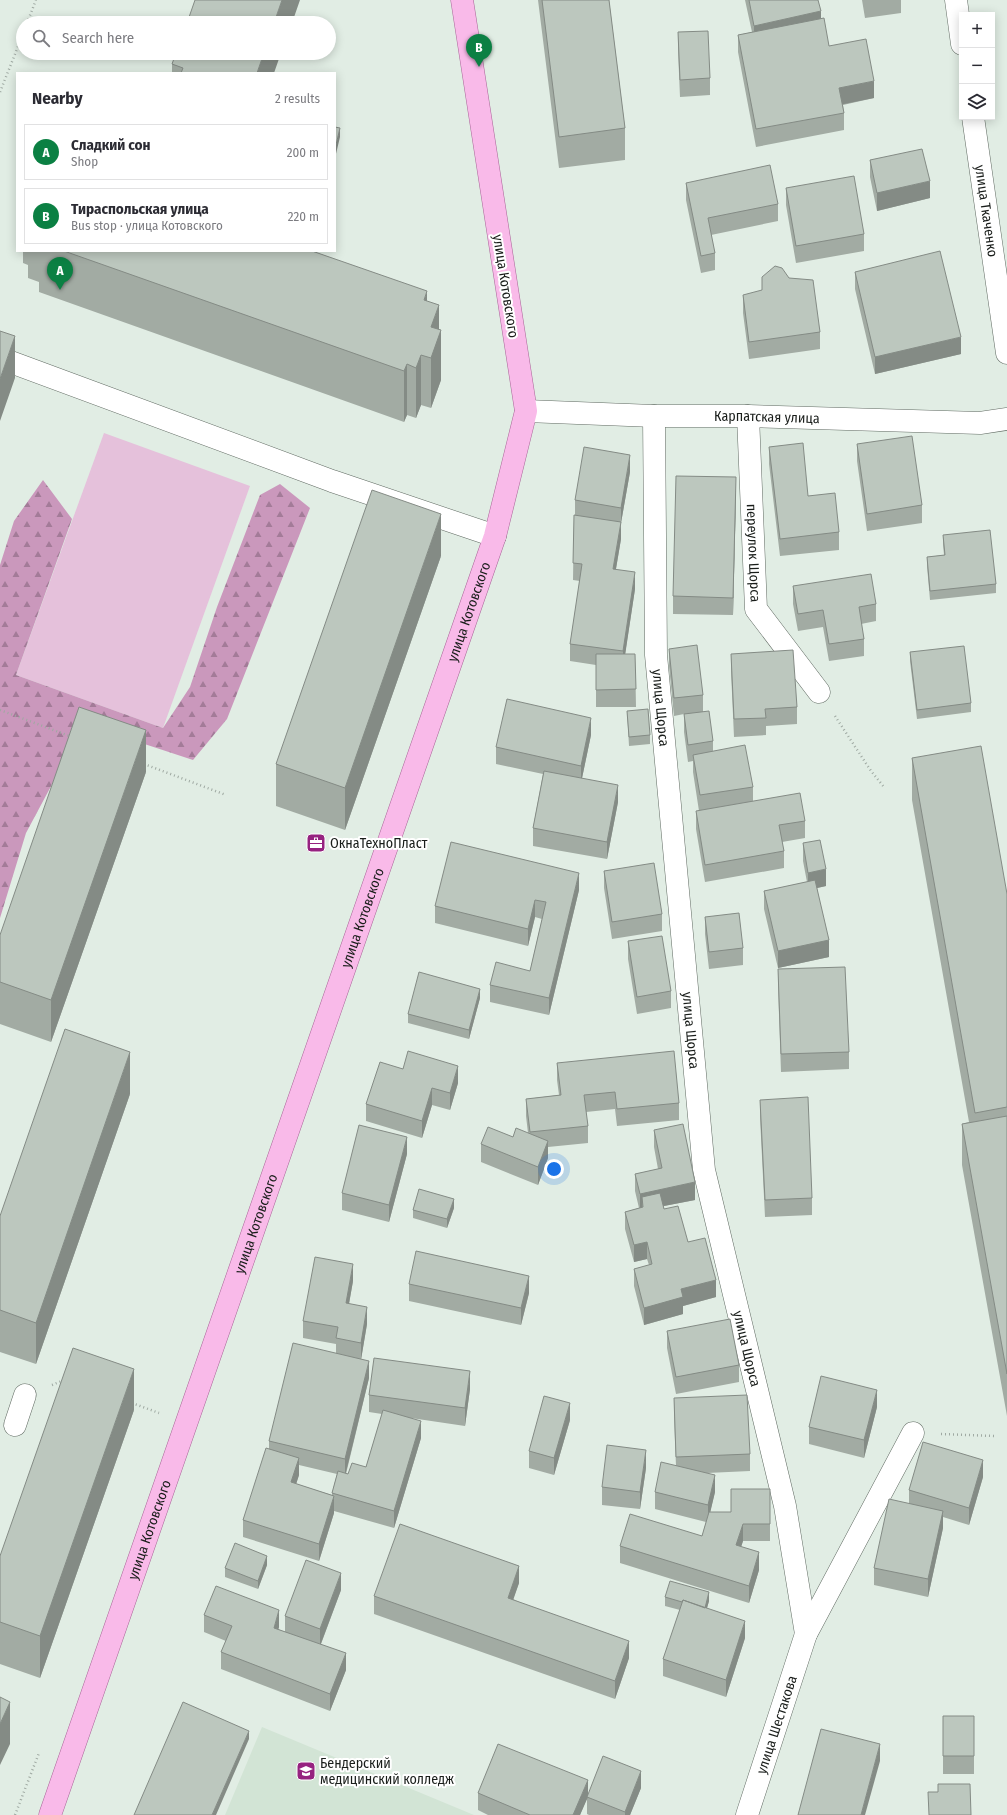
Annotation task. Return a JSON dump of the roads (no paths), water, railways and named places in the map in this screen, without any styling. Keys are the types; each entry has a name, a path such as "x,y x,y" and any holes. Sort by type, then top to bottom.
{"main road":[{"name":"улица Котовского","path":"50,1815 495,536 526,411 462,0"}],"street":[{"path":"956,0 959,22"},
{"name":"улица Ткаченко","path":"973,120 1007,353"},
{"path":"0,358 332,481 495,536"},
{"name":"Карпатская улица","path":"526,411 654,416 748,416 980,423 1007,419"},
{"name":"улица Щорса","path":"654,416 656,655 704,1170 785,1506 806,1634"},
{"name":"переулок Щорса","path":"748,416 756,609 819,692"},
{"path":"15,1425 25,1395"},
{"name":"улица Шестакова","path":"747,1815 806,1634 913,1433"}],"place":[{"name":"Тираспольская улица","path":"479,67"},
{"name":"Сладкий сон","path":"60,290"},
{"name":"ОкнаТехноПласт","path":"316,843"},
{"name":"Бендерский медицинский колледж","path":"306,1771"}]}
